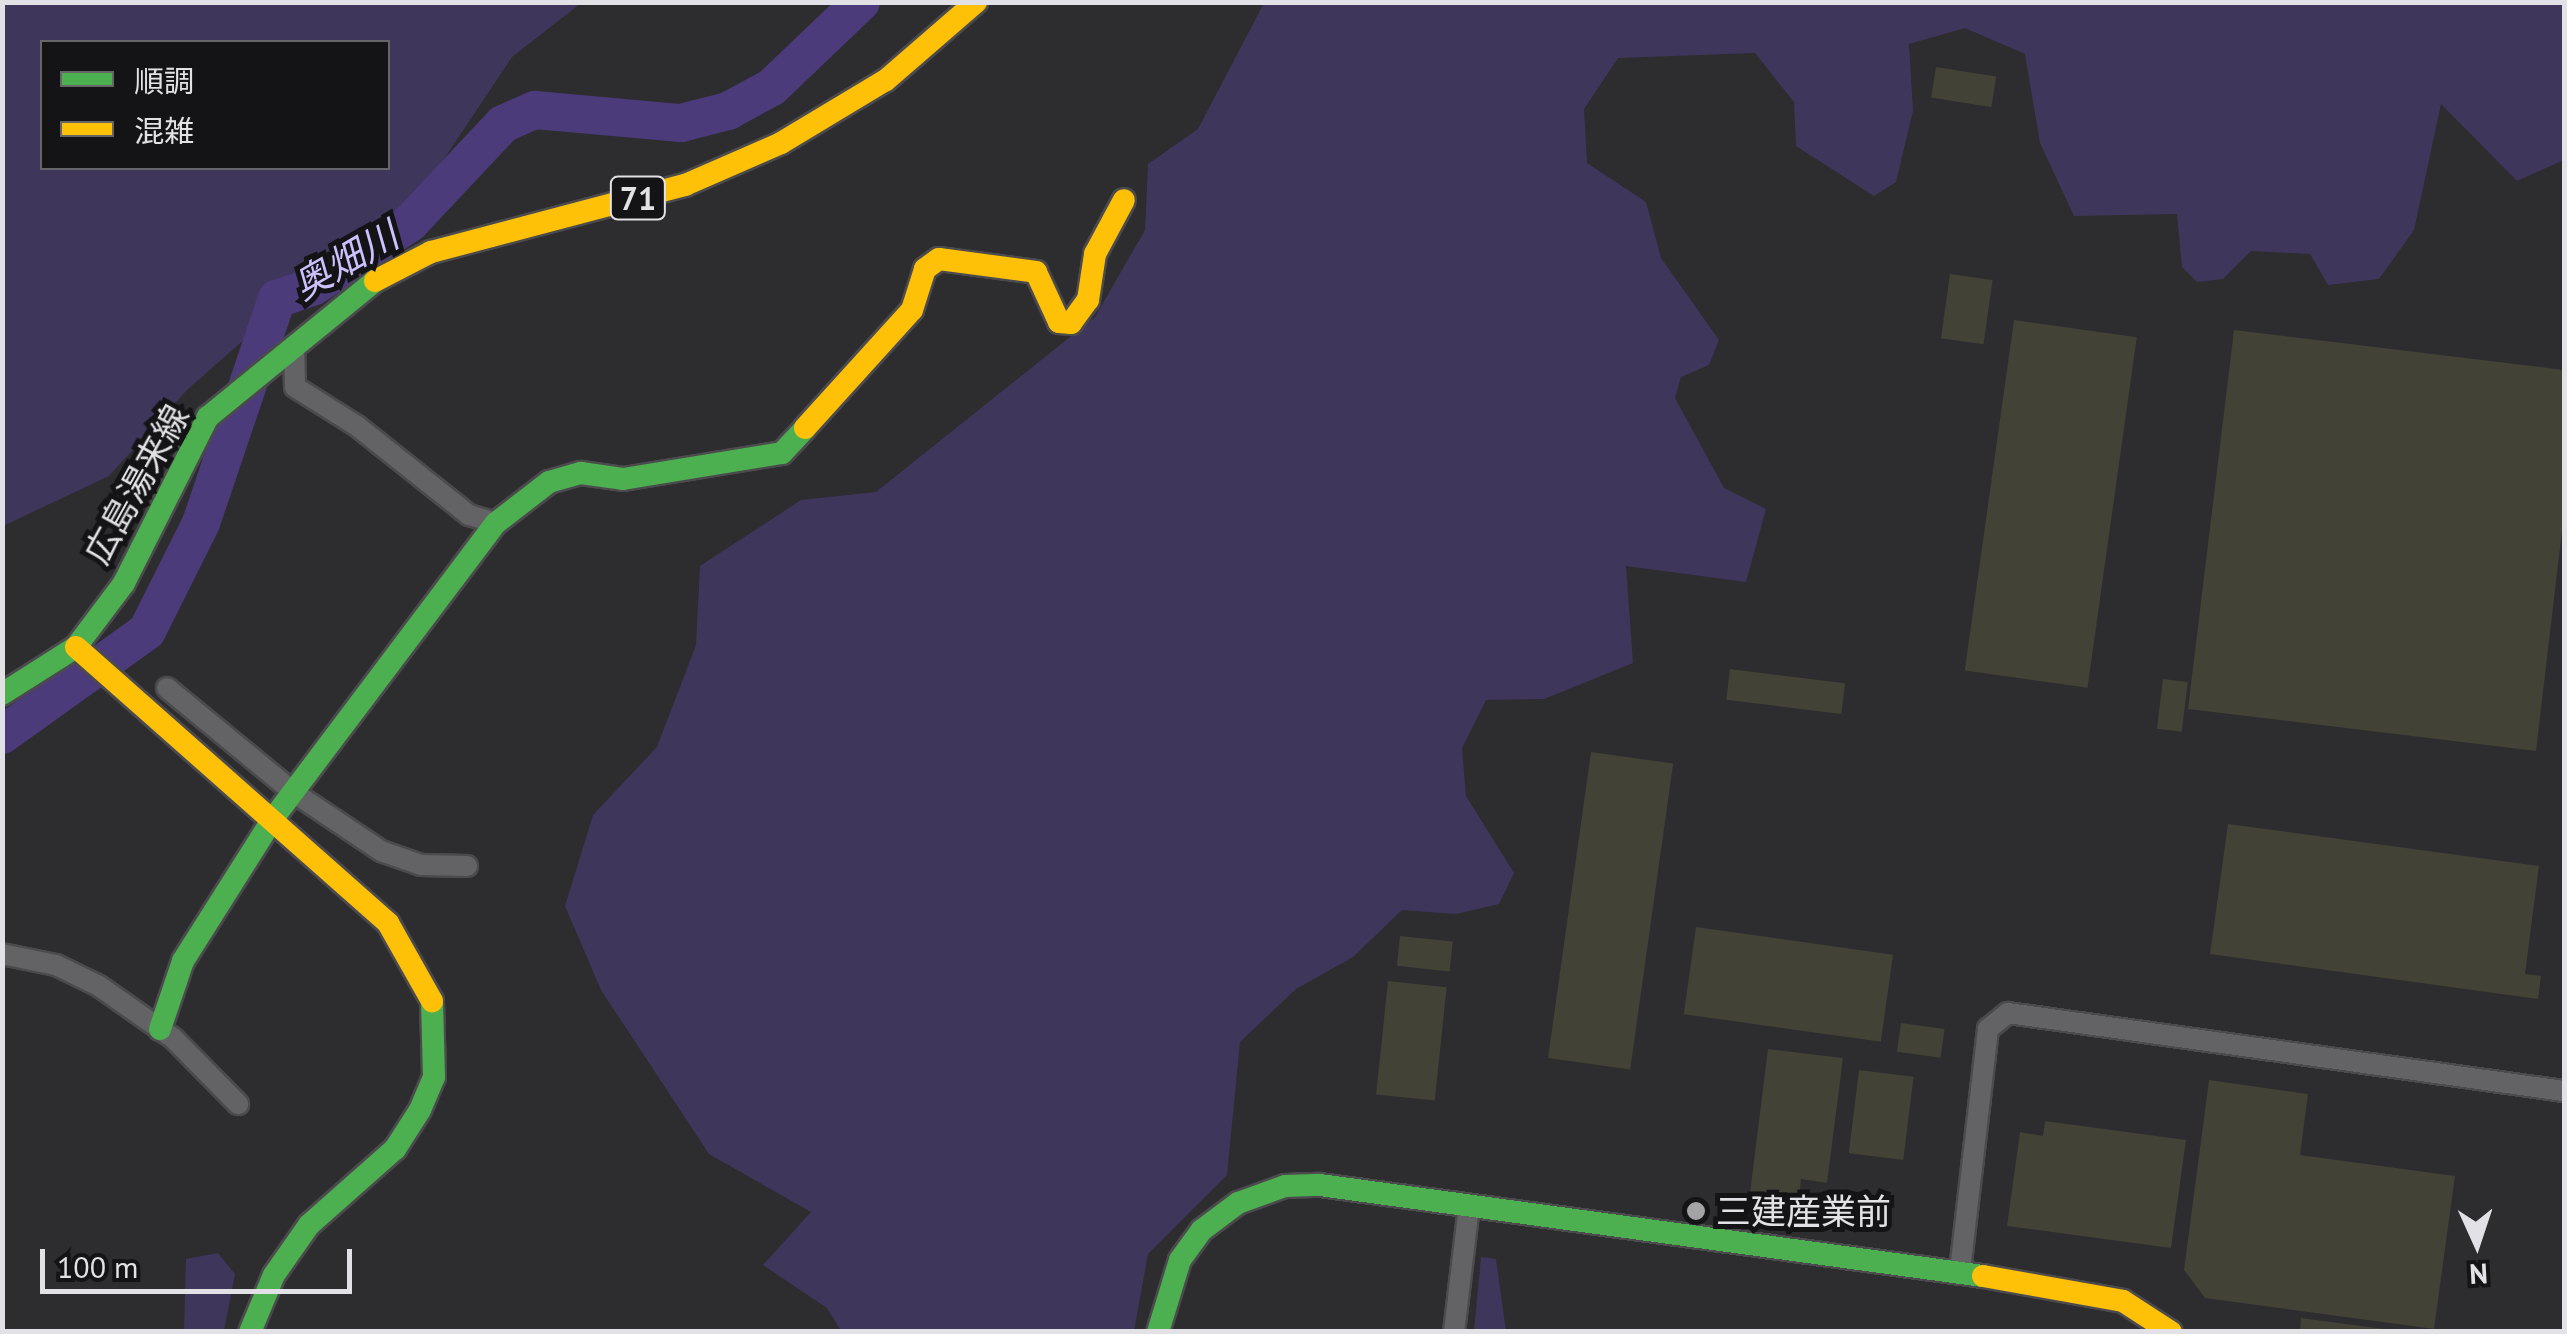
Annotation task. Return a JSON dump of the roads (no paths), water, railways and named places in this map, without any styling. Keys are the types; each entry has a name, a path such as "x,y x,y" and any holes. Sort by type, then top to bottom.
{"street":[{"name":"広島湯来線","path":"2,694 76,647 124,583 208,417 366,286 431,252 685,186 781,142 886,80 976,2"},
{"path":"160,1029 183,962 272,820 496,523 550,482 581,474 622,479 782,453 912,310 925,268 938,259 1036,272 1059,322 1070,323 1088,300 1095,254 1124,200"},
{"path":"288,350 295,387 357,426 469,515 496,523"},
{"path":"76,647 272,820 408,949 436,1014 434,1077 412,1124 394,1150 308,1225 274,1275 250,1332"},
{"path":"167,688 292,792 381,851 421,865 467,866"},
{"path":"2,954 56,965 160,1029 211,1071 238,1104"},
{"path":"1960,1272 1988,1029 2008,1012 2564,1091"},
{"path":"1158,1332 1180,1260 1202,1230 1238,1204 1285,1186 1320,1185 2096,1293 2155,1316 2172,1332"},
{"path":"1454,1332 1469,1206"}],"waterway":[{"name":"奥畑川","path":"2,735 147,631 201,523 277,299 314,286 410,223 503,124 535,110 681,123 728,111 772,87 861,2"}],"place":[{"name":"三建産業前","path":"1696,1211"}]}
